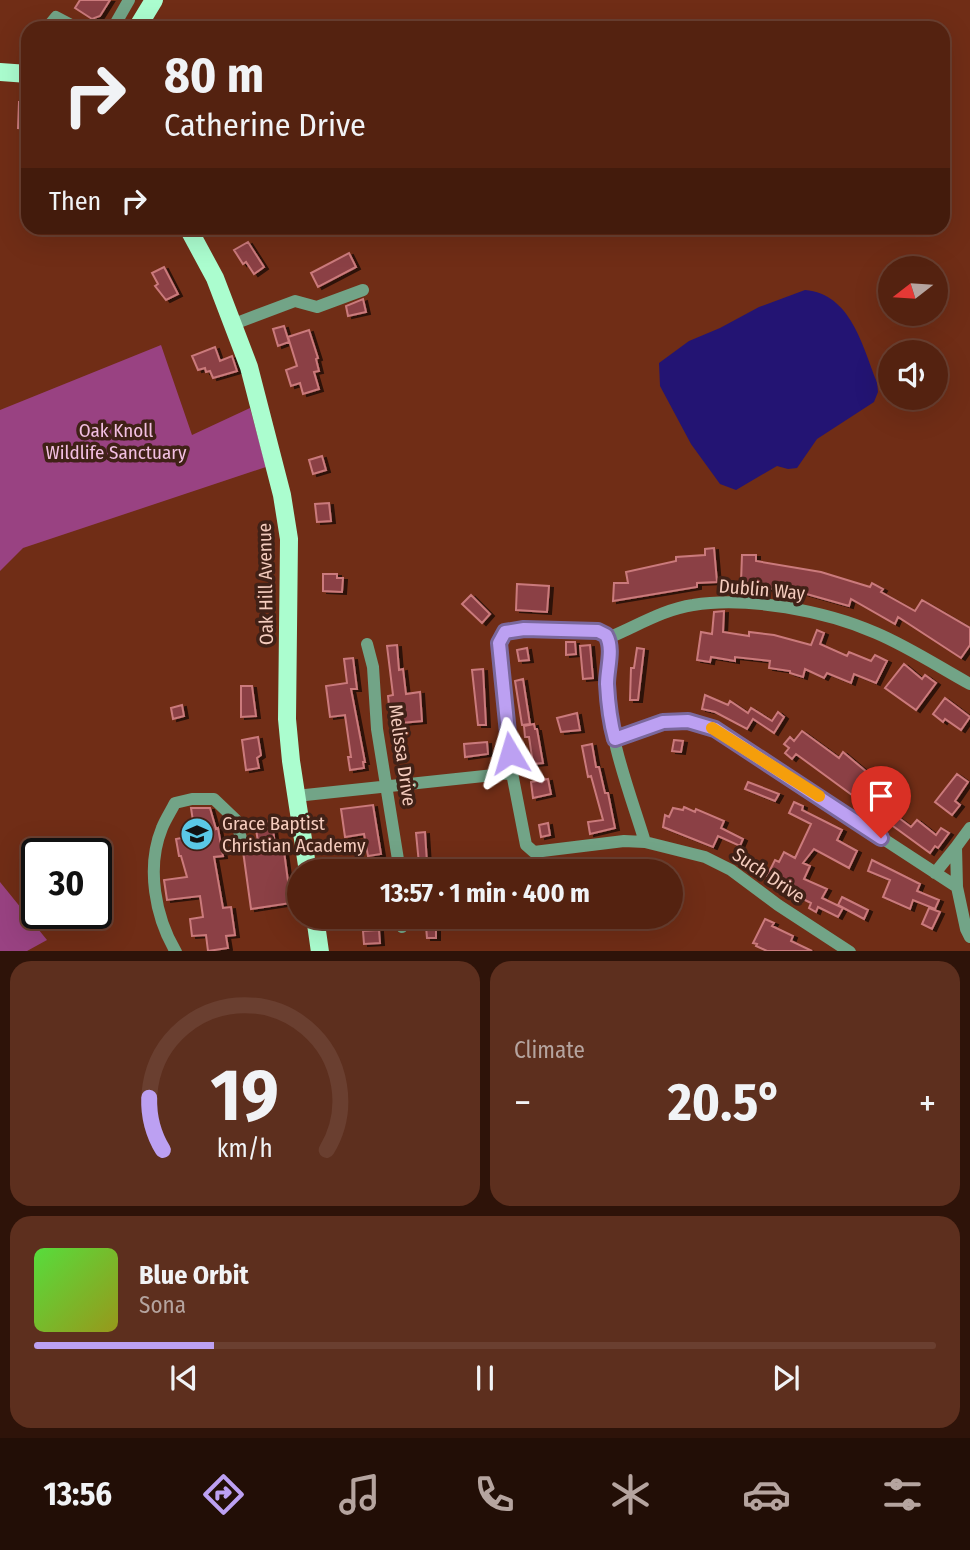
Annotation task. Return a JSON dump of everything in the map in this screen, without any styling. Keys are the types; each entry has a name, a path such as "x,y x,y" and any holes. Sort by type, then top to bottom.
{"main road":[{"path":"145,21 153,0"},
{"path":"0,72 21,74"},
{"name":"Oak Hill Avenue","path":"192,235 215,278 250,367 274,459 289,539 287,719 306,859"},
{"path":"317,929 320,951"}],"street":[{"path":"117,21 129,0"},
{"path":"234,324 295,301 317,307 363,290"},
{"name":"Dublin Way","path":"608,638 679,608 693,605 736,604 806,611 877,633 970,684"},
{"path":"296,796 512,773 499,643 505,632 524,629 598,631 608,638 610,724 645,842"},
{"name":"Melissa Drive","path":"367,644 373,667 377,729 398,859"},
{"path":"615,739 663,722 688,721 715,729 957,887"},
{"name":"Such Drive","path":"512,773 522,831 526,845 534,852 624,841 645,842 705,857 731,870 778,905 850,951"},
{"path":"176,951 165,934 156,900 154,860 161,829 175,803 192,799 214,799 236,820 242,842"},
{"path":"934,873 970,828"},
{"path":"956,847 957,887 970,937"}],"green space":[{"name":"Oak Knoll Wildlife Sanctuary","path":"161,345 192,435 250,408 266,467 23,548 0,571 0,410"},
{"path":"0,882 21,908 21,929 38,929 47,940 27,951 0,951"}],"shaded area":[{"path":"805,290 834,301 844,311 860,338 877,382 878,392 874,402 817,439 797,468 777,466 736,490 720,484 691,444 660,386 659,363 689,341 759,307"}],"building":[{"path":"80,0 110,0 100,16 92,19 75,8"},
{"path":"19,102 21,128 18,128"},
{"path":"248,242 264,267 254,274 234,250"},
{"path":"349,253 356,267 318,287 311,273"},
{"path":"164,267 178,294 166,300 155,286 158,284 152,273"},
{"path":"363,299 366,312 348,316 346,306"},
{"path":"284,326 289,342 278,346 273,329"},
{"path":"309,330 318,358 319,371 314,372 319,389 303,394 300,383 291,386 286,370 297,366 288,337"},
{"path":"215,347 220,361 232,356 237,371 213,378 205,368 198,370 192,356"},
{"path":"322,456 326,470 313,474 309,460"},
{"path":"329,503 331,521 317,522 315,504"},
{"path":"714,548 717,582 697,583 697,587 613,601 614,583 628,583 626,572 676,561 676,557 705,555 705,549"},
{"path":"742,555 756,555 756,561 821,572 870,587 872,583 883,589 881,592 915,611 922,600 970,628 970,645 961,658 898,617 895,624 851,599 849,606 803,593 765,588 765,584 741,582"},
{"path":"323,574 337,574 337,578 343,578 342,592 323,591"},
{"path":"517,584 549,586 547,612 516,610"},
{"path":"471,595 490,614 482,623 462,604"},
{"path":"724,611 723,632 749,636 749,632 774,635 811,645 817,630 824,633 820,644 847,656 849,652 871,661 875,655 887,661 876,683 854,674 851,683 827,673 824,678 805,669 803,677 790,671 769,668 770,661 735,657 735,661 711,657 710,662 697,660 701,632 712,634 714,612"},
{"path":"566,642 575,642 576,654 566,655"},
{"path":"397,645 399,670 403,669 406,694 420,692 422,721 391,724 388,696 393,695 387,646"},
{"path":"590,645 593,678 583,679 580,646"},
{"path":"527,648 529,660 519,661 517,650"},
{"path":"637,648 644,649 638,700 630,700 631,668 634,668"},
{"path":"353,658 357,689 351,689 365,762 364,768 350,770 348,757 351,757 345,715 330,717 326,686 347,683 344,659"},
{"path":"904,664 922,679 925,675 936,683 916,710 885,688"},
{"path":"483,669 486,725 478,725 472,670"},
{"path":"523,679 530,724 522,725 515,681"},
{"path":"241,686 252,686 256,716 241,717"},
{"path":"705,695 728,705 730,701 748,713 751,708 772,721 778,712 784,717 774,733 753,719 747,729 715,712 702,709"},
{"path":"945,698 970,717 961,730 933,714"},
{"path":"182,705 184,716 173,719 171,708"},
{"path":"577,713 580,730 561,732 557,718"},
{"path":"534,724 543,763 533,764 529,737 525,737 524,726"},
{"path":"802,731 839,758 843,752 868,773 861,782 880,798 874,806 854,791 852,795 796,754 792,759 785,753 789,748 784,744 790,737 794,741"},
{"path":"258,737 261,755 257,758 259,768 246,770 242,740"},
{"path":"674,740 683,741 681,752 672,751"},
{"path":"487,742 488,754 465,757 464,744"},
{"path":"592,744 596,767 599,767 605,793 608,793 615,828 590,834 588,822 603,820 591,776 588,777 582,746"},
{"path":"957,774 968,782 955,801 960,805 952,815 935,802"},
{"path":"548,779 551,794 533,798 531,782"},
{"path":"748,782 779,794 775,801 745,789"},
{"path":"794,802 803,806 802,810 842,830 837,840 857,851 849,868 814,849 803,863 810,866 804,879 827,889 822,898 843,908 838,917 818,907 816,912 809,908 811,903 791,893 793,889 767,876 775,860 779,862 784,852 795,858 811,824 789,813"},
{"path":"373,805 381,854 368,856 364,834 345,837 341,809"},
{"path":"684,807 724,821 721,828 743,839 740,846 718,836 713,847 663,827 665,815 669,817 673,808 683,810"},
{"path":"191,808 210,808 216,829 218,828 223,856 214,857 223,908 231,907 235,935 226,936 228,948 208,951 206,935 192,936 190,919 203,917 200,896 167,900 164,880 187,877 176,839 192,836 189,821 193,821"},
{"path":"891,812 911,827 917,820 936,835 941,828 949,833 938,848 935,846 930,853 886,821"},
{"path":"272,821 275,845 283,844 287,904 251,909 243,851 259,848 255,823"},
{"path":"548,823 550,835 541,837 539,825"},
{"path":"425,832 427,859 419,859 416,833"},
{"path":"872,860 920,884 917,891 939,900 935,909 913,900 910,909 883,897 890,880 868,871"},
{"path":"842,897 868,910 864,919 838,905"},
{"path":"929,908 940,912 932,929 922,924"},
{"path":"765,919 774,923 772,926 793,936 791,941 812,951 767,951 756,946 757,944 753,943"},
{"path":"426,929 436,929 436,938 427,938"},
{"path":"379,930 380,943 364,944 363,931"}],"slow traffic":[{"path":"712,728 819,796"}],"place":[{"name":"Grace Baptist Christian Academy","path":"197,834"}],"route":[{"path":"510,753 499,643 505,632 524,629 604,632 610,648 607,681 610,724 615,739 663,722 688,721 715,729 881,838"}]}
